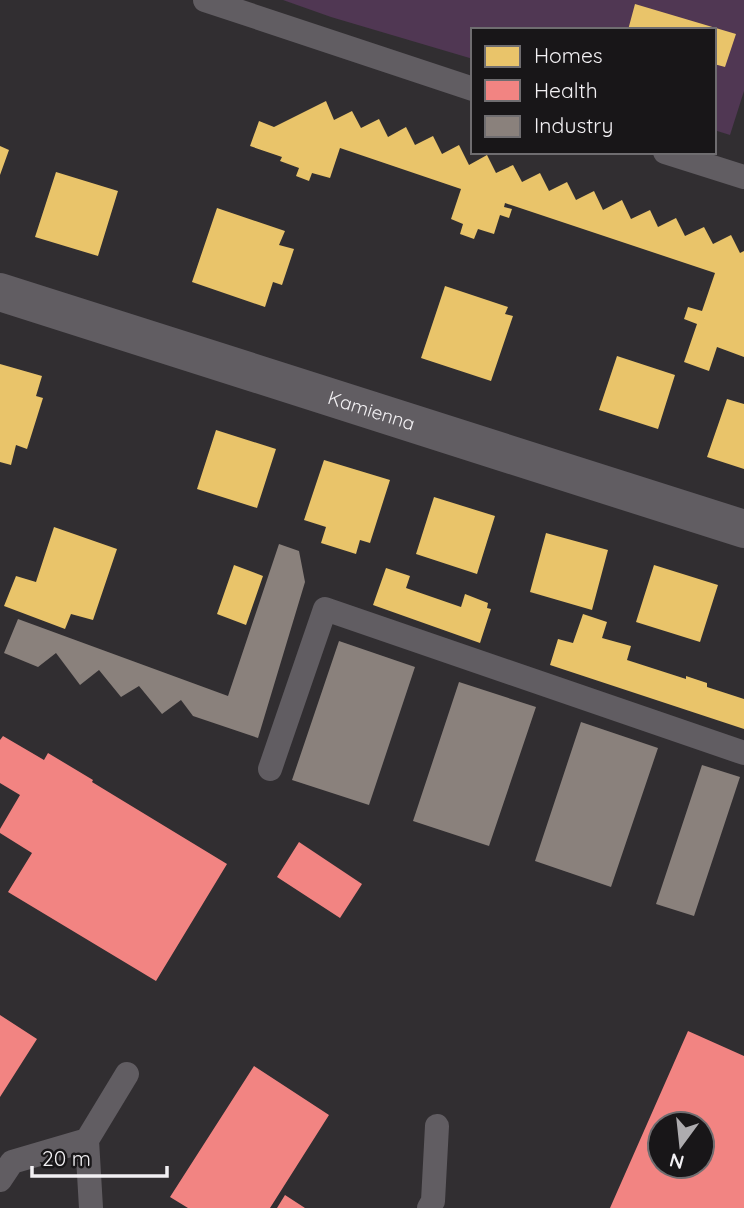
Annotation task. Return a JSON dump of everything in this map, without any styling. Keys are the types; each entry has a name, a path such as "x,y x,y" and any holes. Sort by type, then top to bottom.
{"street":[{"name":"Kamienna","path":"0,292 744,530"}],"lane":[{"path":"205,0 471,88"},
{"path":"672,154 744,177"},
{"path":"270,769 325,610 744,753"},
{"path":"91,1208 87,1140 127,1074"},
{"path":"429,1208 433,1201 437,1126"},
{"path":"0,1181 12,1162 87,1140"}],"shaded area":[{"path":"283,0 744,0 744,91 730,135 716,131 716,28 471,28 471,58"}],"building: Homes":[{"path":"635,4 716,28 629,28"},
{"path":"716,28 736,34 725,67 716,65"},
{"path":"326,101 334,120 352,111 361,128 379,119 388,137 406,127 415,145 433,136 442,154 459,145 469,165 487,155 496,173 513,165 522,182 540,173 549,191 567,182 576,200 594,191 603,210 622,200 631,219 650,210 658,227 676,218 685,236 704,227 713,244 731,235 740,253 744,251 744,357 717,347 709,371 684,362 697,324 684,319 688,307 702,311 715,273 505,203 504,207 512,209 509,218 500,215 494,234 478,229 474,239 460,234 463,224 451,219 461,189 340,148 330,178 312,173 309,181 296,176 299,168 280,161 282,157 250,146 259,121 274,127"},
{"path":"0,146 9,150 0,175"},
{"path":"56,172 118,191 98,256 35,237"},
{"path":"217,208 285,231 279,245 294,249 282,285 273,282 265,307 192,282"},
{"path":"445,286 508,307 505,314 513,316 491,381 421,358"},
{"path":"617,356 675,375 658,429 599,410"},
{"path":"0,364 42,376 36,396 43,398 27,449 16,445 11,465 0,462"},
{"path":"727,399 744,404 744,469 707,457"},
{"path":"216,430 276,449 257,508 197,489"},
{"path":"324,460 390,480 370,543 360,540 356,554 321,543 326,527 304,520"},
{"path":"434,497 495,516 477,574 416,554"},
{"path":"54,527 117,549 93,620 71,614 65,629 4,606 16,576 36,582"},
{"path":"546,533 608,550 592,610 530,592"},
{"path":"234,565 263,576 246,625 217,614"},
{"path":"654,565 718,585 700,642 636,622"},
{"path":"386,568 410,576 406,588 461,607 465,594 488,603 487,608 491,609 480,643 373,605"},
{"path":"583,614 607,622 602,638 631,646 627,660 707,683 707,687 744,699 744,729 550,665 558,639 573,643"}],"building: Health":[{"path":"3,736 44,760 48,753 227,864 156,981 8,892 32,853 0,833 20,795 0,783 0,740"},
{"path":"299,842 362,884 340,918 277,877"},
{"path":"0,1015 37,1039 0,1097"},
{"path":"688,1031 744,1056 744,1208 610,1208 646,1126 646,1180 716,1180 716,1110 653,1110"},
{"path":"254,1066 329,1115 270,1208 188,1208 170,1197"},
{"path":"285,1195 305,1208 277,1208"}],"building: Industry":[{"path":"279,544 299,551 305,582 258,738 193,716 181,700 162,714 139,686 121,697 99,670 80,685 56,653 38,667 4,653 18,619 228,696"},
{"path":"339,641 415,667 369,805 292,780"},
{"path":"459,682 536,707 489,846 413,821"},
{"path":"581,722 658,748 611,887 535,861"},
{"path":"702,765 740,777 694,916 656,904"}]}
